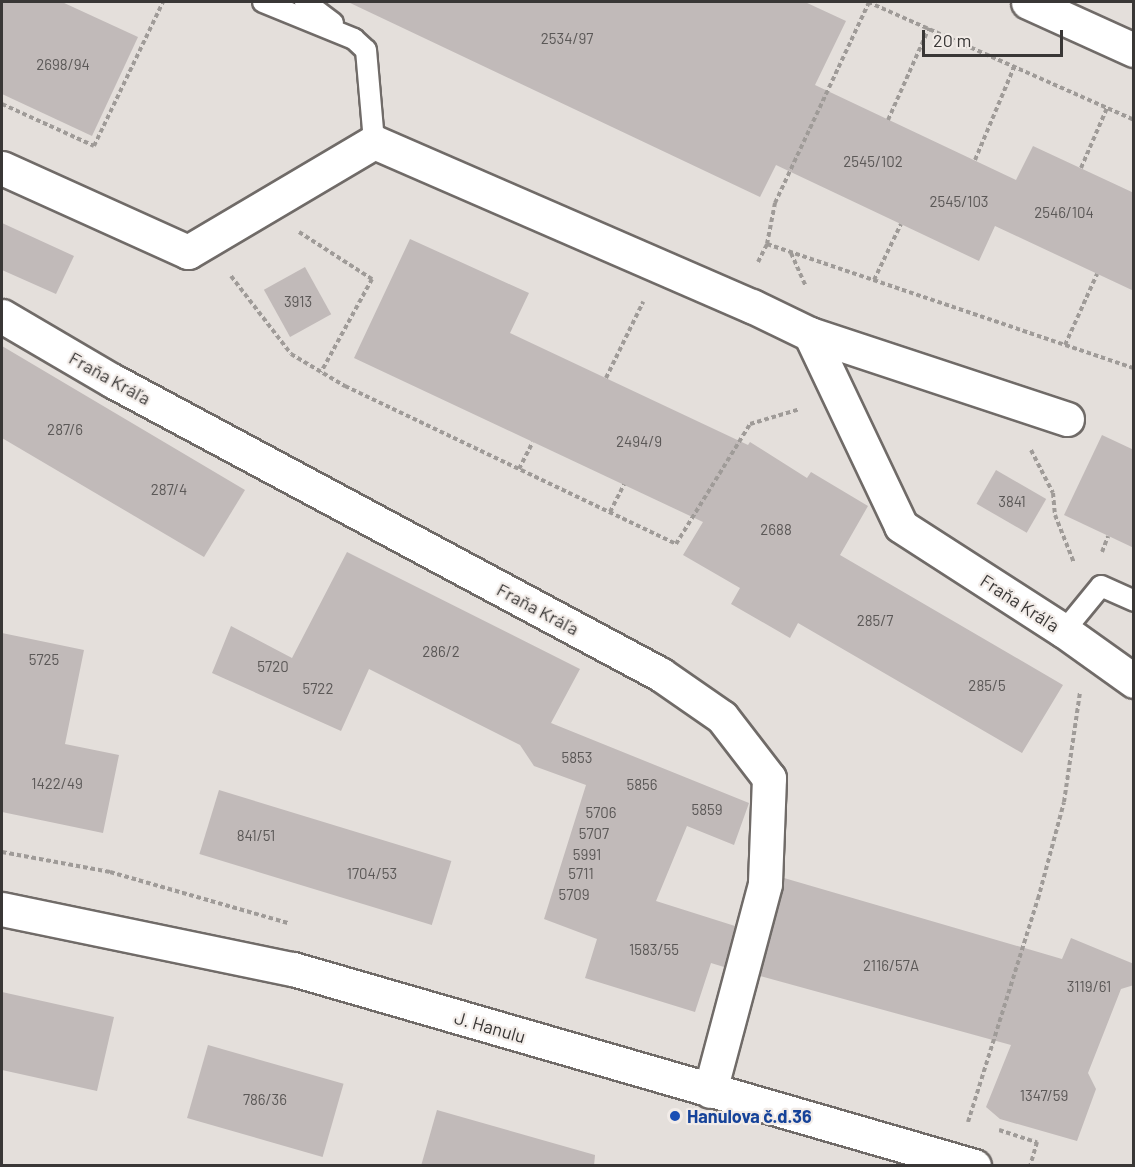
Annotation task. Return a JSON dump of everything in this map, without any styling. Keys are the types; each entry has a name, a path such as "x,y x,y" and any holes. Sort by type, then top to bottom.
{"street":[{"path":"1028,2 1134,50"},
{"path":"2,168 188,252 374,142 739,300 810,334 1067,419"},
{"name":"Fraňa Kráľa","path":"2,316 113,381 660,674 722,717 769,778 765,884 710,1091"},
{"name":"Fraňa Kráľa","path":"810,334 902,526 1075,638 1134,681"},
{"name":"J. Hanulu","path":"2,909 293,969 974,1166"}],"lane":[{"path":"263,2 354,39"},
{"path":"305,2 366,50 374,142"},
{"path":"1075,638 1101,586 1134,601"}],"path":[{"path":"2,104 94,146 164,2"},
{"path":"739,300 767,244 775,203 869,2 1134,120"},
{"path":"888,120 929,28"},
{"path":"975,160 1014,67"},
{"path":"1081,168 1107,108"},
{"path":"266,206 310,241 372,279 321,372"},
{"path":"874,280 901,224"},
{"path":"205,242 291,354 345,386 676,544 750,424 840,397"},
{"path":"767,244 1134,368"},
{"path":"606,378 660,266"},
{"path":"1065,345 1097,274"},
{"path":"1004,399 1053,493 1055,515 1075,565 1101,586"},
{"path":"519,469 533,442"},
{"path":"610,512 624,484"},
{"path":"1098,562 1108,536"},
{"path":"978,1124 968,1121 1038,898 1064,802 1075,638"},
{"path":"988,1127 1037,1142 1030,1166"}],"building":[{"path":"2,2 62,2 138,37 92,136 2,94"},
{"path":"348,2 805,2 846,21 815,85 1016,180 1033,146 1134,193 1134,291 995,226 979,261 776,165 760,197"},
{"path":"2,223 74,256 56,294 2,270"},
{"path":"410,239 529,293 510,333 748,445 750,442 807,478 811,472 868,506 840,555 1063,685 1022,753 798,623 790,638 731,604 740,588 683,555 703,522 354,358"},
{"path":"305,267 331,314 290,337 264,290"},
{"path":"2,346 245,490 204,557 2,438"},
{"path":"1102,435 1134,450 1134,548 1064,515"},
{"path":"996,470 1046,499 1027,533 976,504"},
{"path":"347,552 580,669 551,723 749,803 734,845 687,826 656,901 735,926 724,967 711,963 695,1012 585,978 597,939 544,919 586,785 534,766 520,745 369,669 341,731 212,673 231,626 292,658"},
{"path":"2,633 84,650 65,744 119,755 103,833 2,812"},
{"path":"219,790 451,861 432,925 199,854"},
{"path":"784,878 1062,959 1071,938 1134,964 1134,985 1121,989 1088,1073 1096,1089 1077,1141 1000,1119 986,1107 1011,1045 760,976"},
{"path":"2,992 114,1017 97,1091 2,1070"},
{"path":"208,1045 344,1084 323,1157 187,1118"},
{"path":"437,1110 595,1155 594,1166 421,1166"}],"place":[{"name":"Hanulova č.d.36","path":"675,1116"}]}
